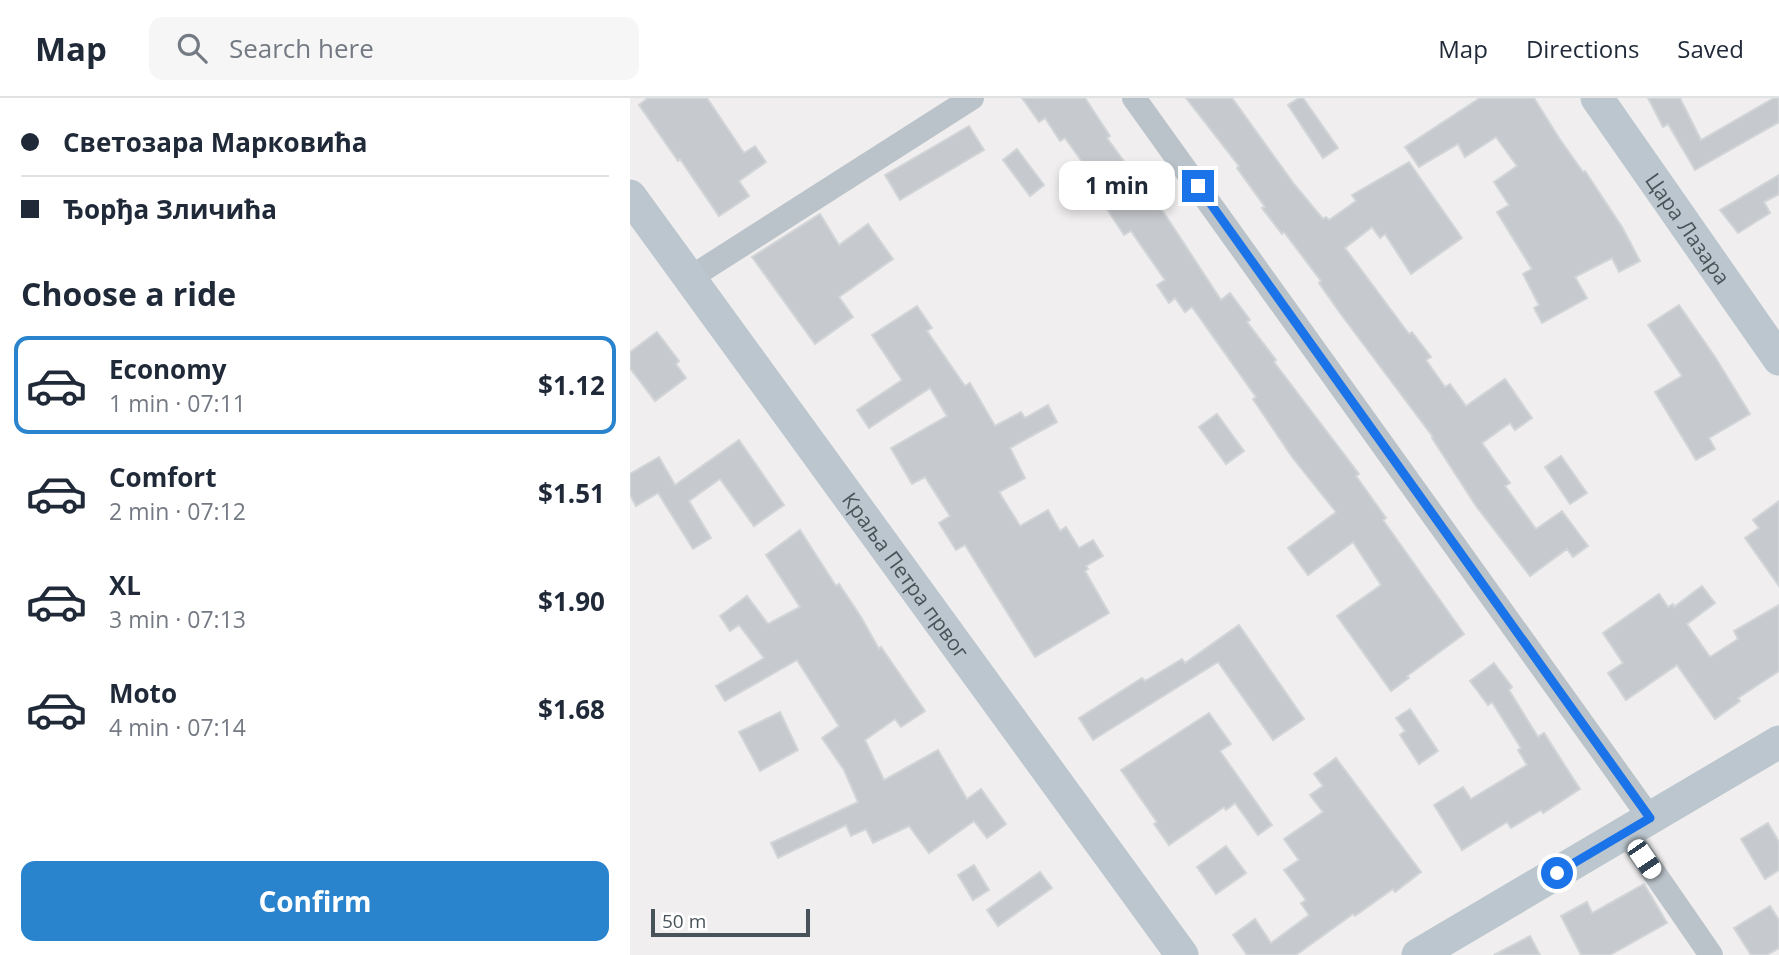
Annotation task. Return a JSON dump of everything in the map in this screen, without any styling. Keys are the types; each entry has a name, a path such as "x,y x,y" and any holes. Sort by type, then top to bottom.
{"main road":[{"name":"Цара Лазара","path":"1597,98 1779,359"},
{"name":"Краља Петра првог","path":"630,196 1182,955"},
{"path":"1418,955 1779,742"}],"street":[{"path":"690,278 972,98"},
{"path":"1134,98 1638,825 1711,955"}],"building":[{"path":"648,98 707,98 744,153 755,146 766,162 739,181 749,196 719,216 639,105"},
{"path":"1022,98 1085,98 1110,136 1107,138 1140,183 1143,181 1221,300 1230,293 1250,320 1247,322 1276,360 1274,362 1359,474 1356,476 1386,518 1383,520 1464,634 1391,691 1337,616 1381,585 1353,542 1308,575 1288,548 1336,512 1292,457 1253,399 1256,397 1192,307 1185,312 1175,298 1169,303 1157,285 1165,280 1131,231 1124,235 1105,206 1111,202 1065,138 1060,141 1045,118 1039,122"},
{"path":"1186,98 1232,98 1294,184 1323,219 1326,217 1329,220 1356,201 1352,195 1409,162 1462,238 1411,274 1385,234 1380,238 1372,227 1345,248 1409,334 1412,332 1431,357 1426,360 1445,387 1450,384 1466,406 1505,379 1532,418 1515,430 1510,423 1482,443 1510,483 1505,486 1536,529 1562,511 1588,546 1573,557 1567,549 1530,576 1476,506 1433,437 1340,313 1319,283 1321,281 1262,208 1265,207 1237,168 1239,166"},
{"path":"1303,98 1338,148 1323,158 1288,105"},
{"path":"1480,98 1534,98 1622,227 1640,261 1619,272 1612,258 1575,277 1587,298 1542,323 1534,308 1539,305 1523,274 1532,269 1497,212 1509,205 1494,182 1517,166 1496,137 1465,157 1458,144 1419,167 1405,147"},
{"path":"1648,98 1680,98 1701,140 1774,98 1779,98 1779,122 1695,170 1668,124 1663,127"},
{"path":"969,126 984,150 900,200 885,175"},
{"path":"1017,149 1044,185 1030,196 1003,160"},
{"path":"1779,175 1779,194 1764,202 1770,213 1738,233 1720,210"},
{"path":"820,214 839,245 868,224 893,259 839,297 853,317 815,344 752,257"},
{"path":"1679,305 1750,414 1709,438 1715,449 1696,460 1655,392 1682,376 1648,325"},
{"path":"917,306 932,328 927,331 965,386 970,383 995,426 1021,412 1025,418 1048,405 1057,422 1010,448 1025,478 999,492 1020,526 1048,510 1060,531 1066,527 1079,548 1093,540 1103,556 1086,566 1088,569 1085,571 1109,613 1035,657 965,545 956,550 939,523 950,516 925,477 912,484 891,448 947,416 930,388 869,428 857,410 902,380 872,335"},
{"path":"657,332 679,361 676,364 686,378 655,401 630,368 630,352"},
{"path":"1217,414 1244,451 1226,464 1199,427"},
{"path":"739,440 784,505 754,526 720,479 689,501 711,538 693,549 658,493 636,506 630,495 630,474 659,457 675,485"},
{"path":"1561,456 1587,493 1570,504 1545,467"},
{"path":"1779,501 1779,586 1745,538 1759,528 1753,520"},
{"path":"800,530 836,586 839,584 861,617 879,649 881,647 925,711 901,727 895,719 865,740 884,780 938,750 967,799 981,789 1006,824 987,838 974,821 929,853 909,826 873,843 866,829 851,836 846,825 778,858 771,843 858,802 844,770 822,738 839,726 797,660 725,701 716,686 764,658 739,625 730,631 720,616 747,596 768,624 800,607 766,555"},
{"path":"1702,586 1715,603 1687,624 1710,657 1738,639 1734,631 1779,605 1779,671 1738,698 1740,701 1715,719 1677,665 1626,700 1608,673 1623,663 1603,633 1659,594 1668,607 1673,604 1674,607"},
{"path":"1239,625 1304,719 1273,740 1218,662 1093,740 1079,718 1142,678 1145,681 1182,659 1185,663"},
{"path":"1494,663 1512,687 1509,690 1538,737 1544,733 1580,789 1543,813 1541,810 1511,828 1507,822 1462,850 1434,805 1463,787 1471,799 1527,765 1518,750 1521,748 1492,702 1488,705 1470,681"},
{"path":"1410,709 1438,751 1419,764 1400,735 1405,731 1396,718"},
{"path":"780,712 798,750 760,771 739,732"},
{"path":"1209,713 1231,744 1220,751 1272,825 1258,835 1235,803 1226,810 1224,807 1169,845 1154,824 1157,822 1121,770"},
{"path":"1336,758 1421,872 1395,892 1393,889 1355,916 1353,914 1296,955 1247,955 1233,935 1255,919 1271,943 1309,915 1301,903 1306,900 1284,870 1299,860 1284,839 1323,812 1310,795 1323,786 1314,774"},
{"path":"1768,823 1779,842 1779,870 1765,879 1741,839"},
{"path":"1226,846 1246,873 1216,894 1197,867"},
{"path":"974,865 989,890 973,900 958,875"},
{"path":"1040,872 1052,888 998,926 987,910"},
{"path":"1644,884 1667,923 1610,955 1581,955 1561,916 1587,902 1592,913"},
{"path":"1770,906 1779,920 1779,948 1767,955 1751,955 1734,928"},
{"path":"1530,936 1540,955 1494,955"}],"route":[{"path":"1198,186 1650,818 1557,873"}]}
